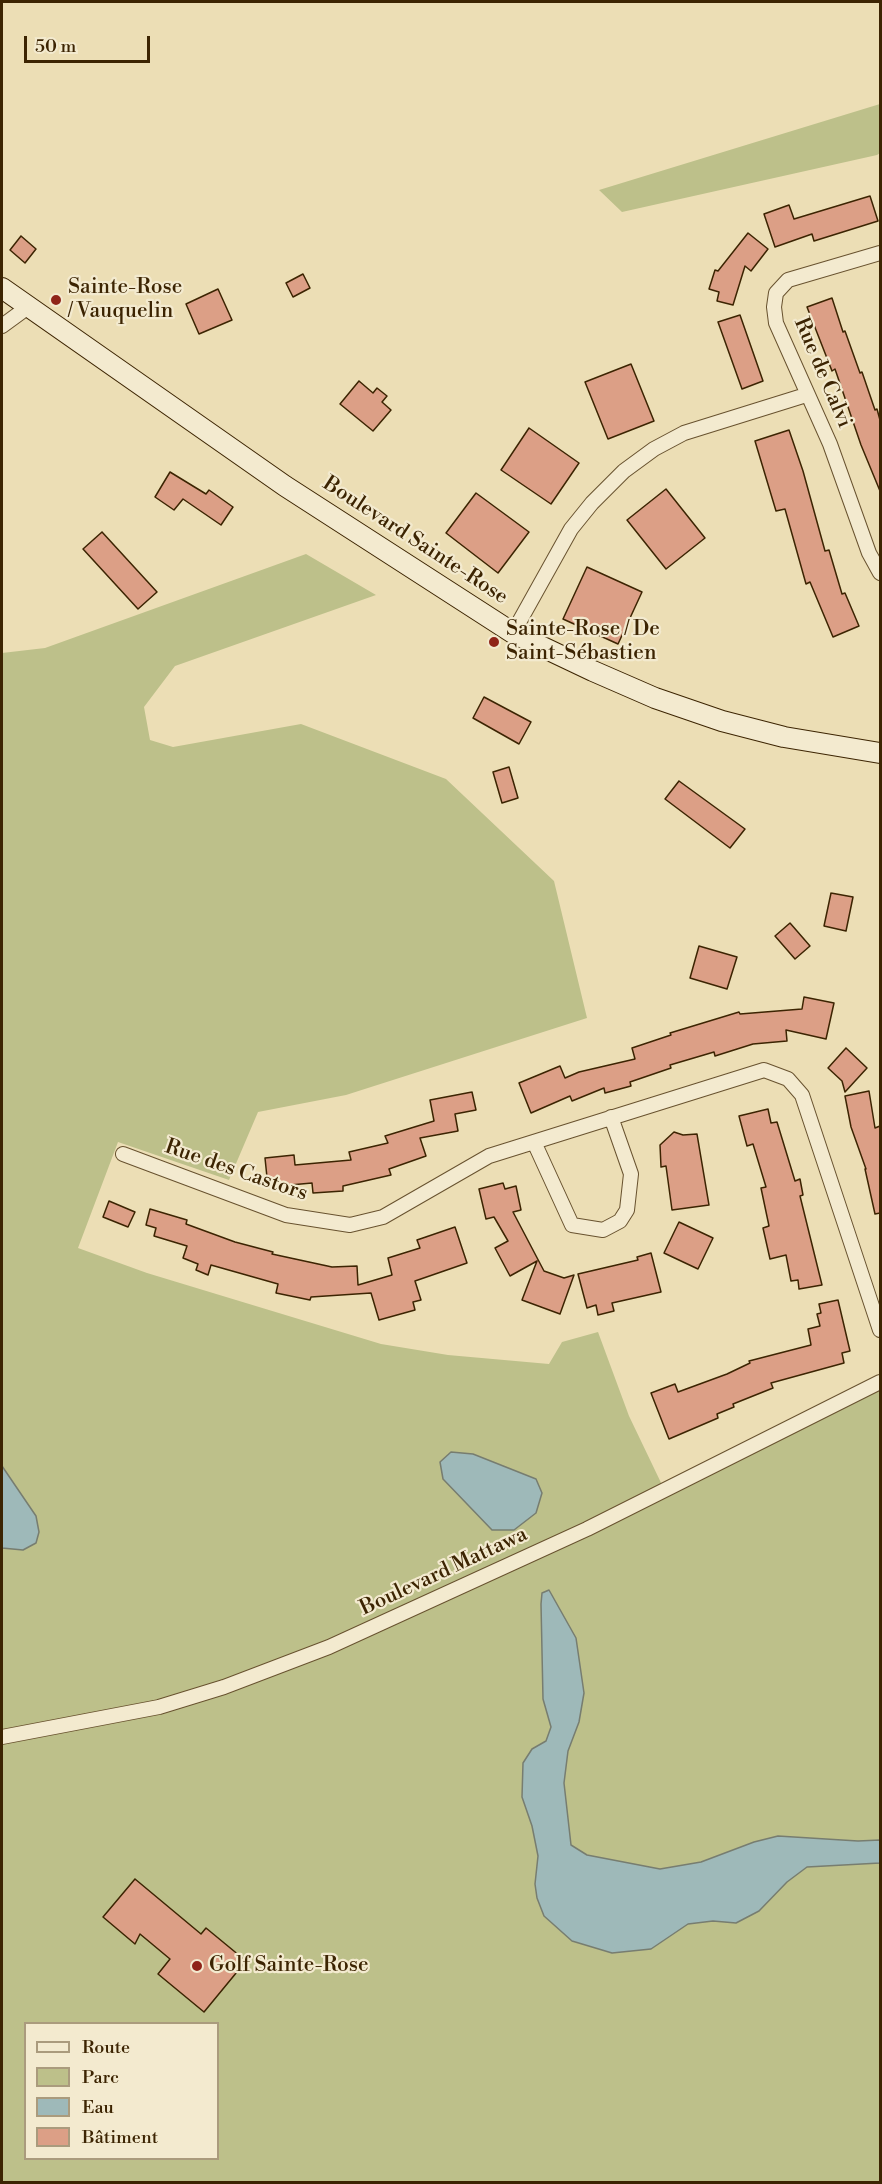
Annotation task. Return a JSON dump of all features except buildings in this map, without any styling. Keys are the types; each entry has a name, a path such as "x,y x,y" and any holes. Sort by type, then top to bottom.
{"street":[{"name":"Rue de Calvi","path":"880,253 788,280 776,293 774,308 776,323 830,444 869,553 880,573"},
{"name":"Boulevard Sainte-Rose","path":"2,288 285,486 513,633 654,698 722,721 784,737 880,753"},
{"path":"2,326 28,307"},
{"path":"513,633 571,529 591,503 624,471 654,449 684,433 806,394"},
{"name":"Rue des Castors","path":"123,1154 286,1215 351,1225 383,1217 489,1156 764,1070 788,1078 802,1095 880,1330"},
{"path":"534,1142 572,1225 603,1230 620,1221 627,1210 631,1174 610,1118"},
{"name":"Boulevard Mattawa","path":"2,1737 159,1707 224,1687 329,1647 587,1528 880,1382"}],"green space":[{"path":"880,104 880,153 877,155 622,212 599,190"},
{"name":"Golf Sainte-Rose","path":"306,554 376,595 175,666 144,707 150,740 173,747 301,724 446,779 554,881 587,1018 346,1095 258,1112 229,1180 118,1142 78,1248 147,1273 381,1344 448,1355 549,1364 562,1342 598,1332 629,1416 664,1489 880,1382 880,2182 2,2182 2,653 45,648"}],"water":[{"path":"451,1452 473,1454 536,1479 542,1493 536,1513 514,1530 492,1530 443,1479 440,1462"},
{"path":"2,1466 36,1516 39,1532 36,1543 23,1550 2,1548"},
{"path":"549,1590 576,1638 584,1693 579,1722 568,1751 564,1783 571,1845 587,1855 660,1869 701,1862 754,1842 778,1836 858,1841 880,1840 880,1863 807,1867 787,1882 759,1911 736,1923 713,1921 688,1924 651,1949 612,1953 572,1941 544,1916 537,1898 535,1884 538,1856 532,1826 522,1797 523,1763 532,1749 546,1741 551,1727 543,1699 541,1604 542,1593"}],"place":[{"name":"Sainte-Rose / Vauquelin","path":"56,300"},
{"name":"Sainte-Rose / De Saint-Sébastien","path":"494,642"},
{"name":"Golf Sainte-Rose","path":"197,1966"}]}
